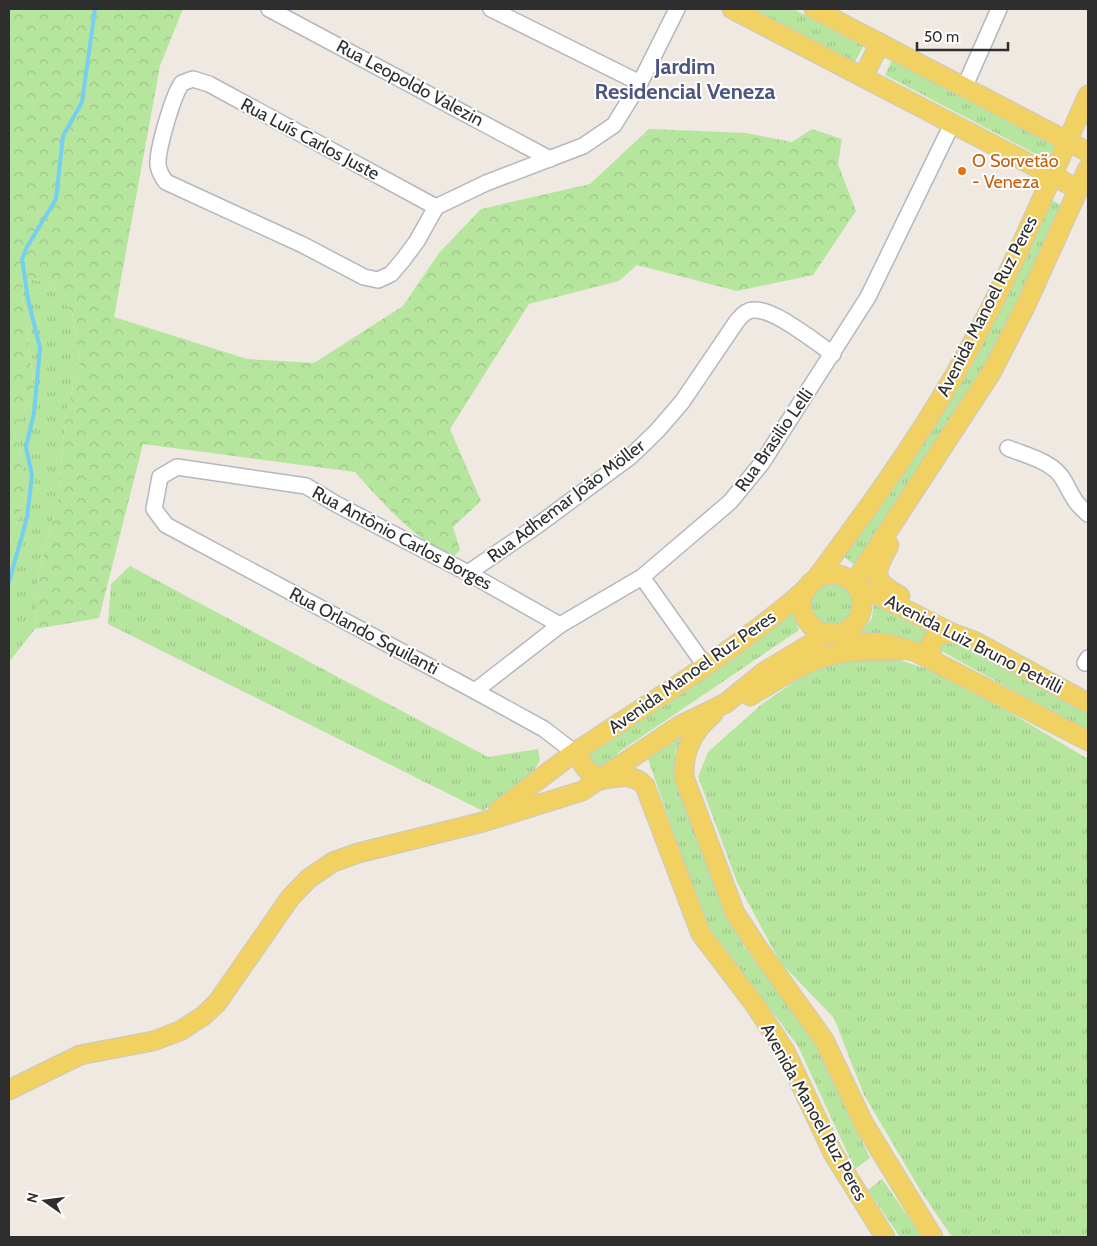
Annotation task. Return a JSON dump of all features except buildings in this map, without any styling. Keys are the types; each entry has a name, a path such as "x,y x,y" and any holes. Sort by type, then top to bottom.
{"main road":[{"path":"732,9 1052,175 1083,188"},
{"path":"814,9 1088,152"},
{"path":"862,77 880,43"},
{"name":"Avenida Manoel Ruz Peres","path":"482,822 575,753 706,667 773,618 811,584 867,510 954,377 1001,285 1088,95"},
{"name":"Avenida Manoel Ruz Peres","path":"856,586 927,469 957,427 991,373 1083,188 1088,168"},
{"path":"927,469 922,488 880,561 878,575 880,582 959,628 974,641"},
{"path":"829,574 836,574 856,586 862,604 859,618 849,629 831,634 814,628 805,616 802,602 811,584 829,574"},
{"name":"Avenida Luiz Bruno Petrilli","path":"856,586 952,633 974,641 1088,703"},
{"path":"933,660 930,652 933,640 939,634 952,633"},
{"name":"Avenida Manoel Ruz Peres","path":"831,634 764,672 699,728 689,744 684,762 684,777 735,913 824,1040 864,1124 933,1237"},
{"name":"Avenida Luiz Bruno Petrilli","path":"831,634 857,642 888,644 933,660 1088,741"},
{"path":"726,703 744,700 808,662 847,652 890,652 906,649"},
{"name":"Avenida Manoel Ruz Peres","path":"601,780 679,726 726,703"},
{"path":"9,1090 80,1054 153,1041 180,1031 203,1016 222,997 290,898 308,879 333,862 358,853 482,822 582,790 601,780 587,770 575,753"},
{"name":"Avenida Manoel Ruz Peres","path":"601,780 628,775 638,778 645,786 701,934 755,1005 784,1051 833,1153 885,1237"}],"street":[{"name":"Rua Leopoldo Valezin","path":"269,9 550,159"},
{"path":"491,9 640,83"},
{"path":"436,207 486,183 583,146 614,125 640,83 677,9"},
{"path":"964,88 999,9"},
{"name":"Rua Luís Carlos Juste","path":"193,79 209,84 436,207 417,241 391,274 373,280 356,274 303,245 170,185 161,174 158,160 171,106 182,83 193,79"},
{"name":"Rua Brasilio Lelli","path":"475,690 560,625 642,577 730,502 762,463 868,297 952,124"},
{"name":"Rua Adhemar João Möller","path":"468,573 538,526 630,457 657,431 682,402 737,321 754,310 776,316 833,354"},
{"path":"1008,448 1047,464 1062,478 1073,501 1088,514"},
{"name":"Rua Antônio Carlos Borges","path":"154,509 160,477 177,467 306,486 560,625"},
{"name":"Rua Orlando Squilanti","path":"154,509 166,525 475,690 544,729 575,753"},
{"path":"642,577 706,667"}],"green space":[{"path":"9,9 183,9 160,66 114,317 247,359 314,363 403,306 439,253 481,209 590,184 649,129 746,133 792,142 812,129 842,139 838,164 856,211 813,275 737,291 637,265 619,281 529,304 450,429 481,501 453,527 460,550 452,558 411,530 355,472 143,444 99,618 35,629 39,571 58,501 66,411 80,361 72,312 51,283 21,277 34,390 15,432 27,492 9,547"},
{"path":"754,9 793,9 864,45 855,62"},
{"path":"892,60 1055,144 1047,160 885,75"},
{"path":"1051,200 1063,206 1001,341 858,568 842,555 914,455 969,370 994,323"},
{"path":"21,277 51,283 72,312 80,361 66,411 58,501 39,571 35,629 9,662 9,547 27,492 15,432 34,390"},
{"path":"130,566 488,757 538,749 540,760 533,772 483,811 108,624 111,584"},
{"path":"832,580 845,584 851,590 855,603 851,616 845,622 832,626 819,622 813,616 809,603 813,590 819,584"},
{"path":"874,598 938,630 929,646 858,636 872,618"},
{"path":"792,612 799,630 619,752 611,762 599,771 588,757 591,752 737,657"},
{"path":"951,637 1088,712 1088,732 940,650 939,639"},
{"path":"864,657 900,660 936,672 999,706 1088,759 1088,1237 952,1237 922,1193 864,1095 834,1018 780,962 737,882 698,777 708,752 762,704 825,661"},
{"path":"692,725 675,751 676,781 729,918 744,947 794,1011 815,1043 870,1158 855,1169 798,1046 713,933 701,912 647,756"},
{"path":"882,1179 922,1237 900,1237 868,1190"}],"waterway":[{"path":"9,582 27,518 32,475 26,447 34,413 40,348 28,299 22,259 27,247 56,199 63,136 82,102 95,9"}],"place":[{"name":"O Sorvetão - Veneza","path":"962,171"}],"district":[{"name":"Jardim Residencial Veneza","path":"685,78"}]}
